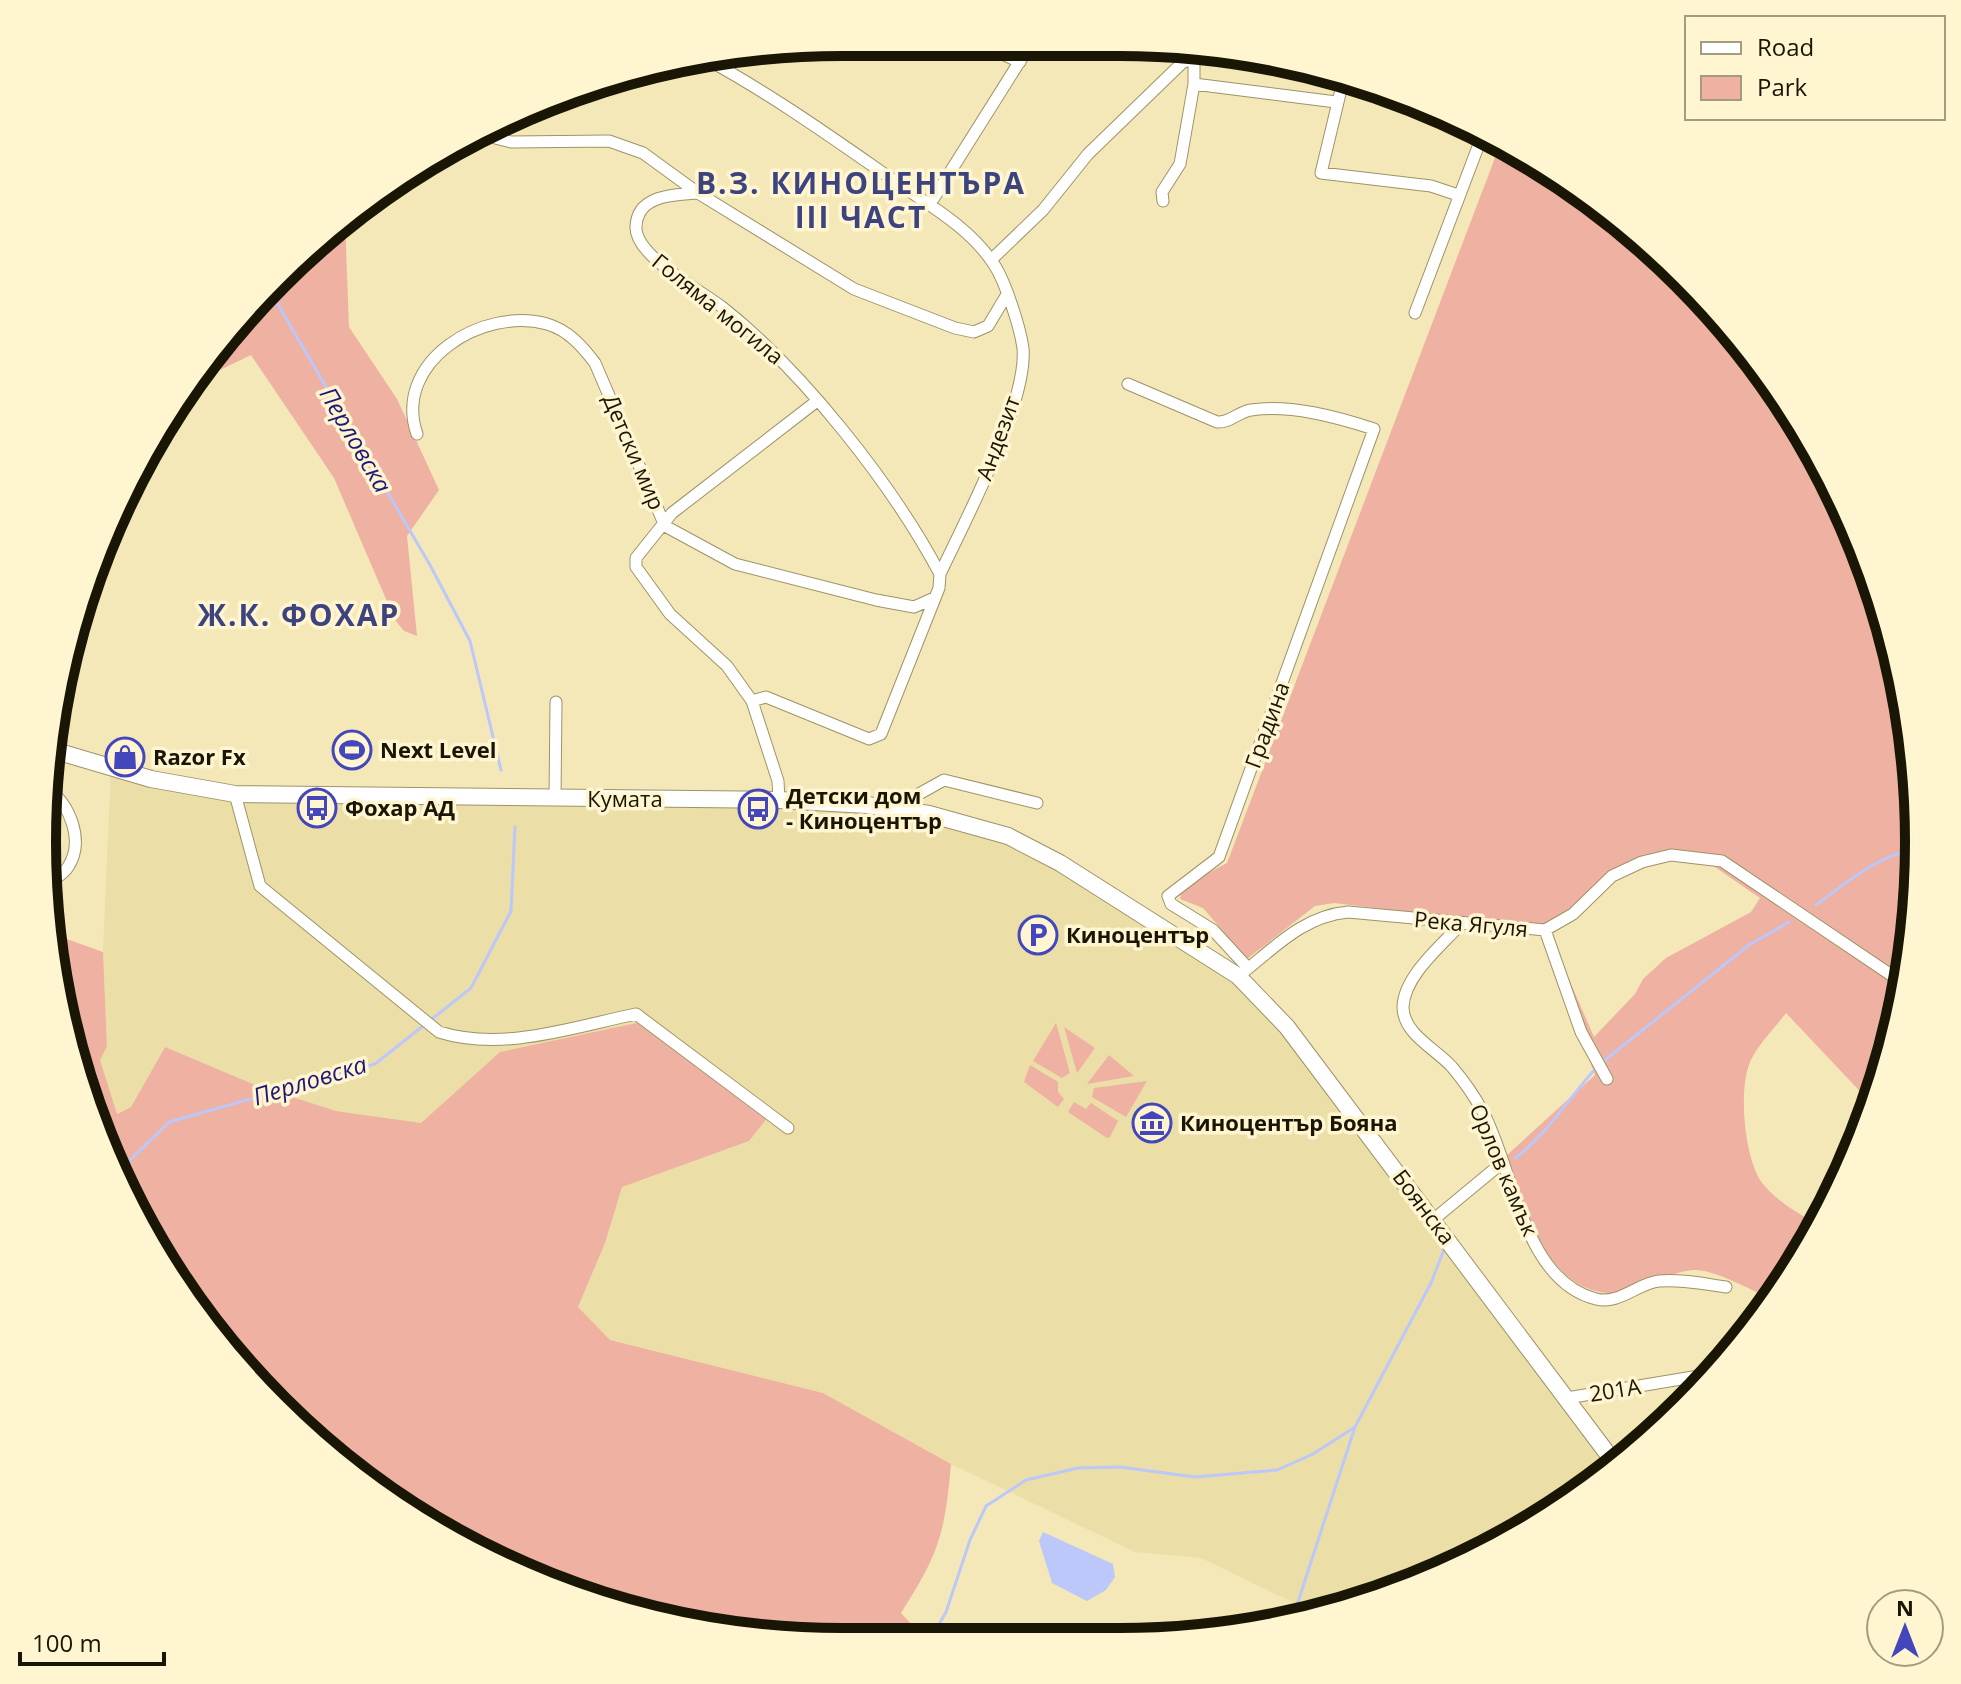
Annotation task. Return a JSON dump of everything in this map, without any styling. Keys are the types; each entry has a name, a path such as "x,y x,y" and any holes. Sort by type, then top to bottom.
{"main road":[{"name":"Кумата","path":"62,753 151,779 235,794 779,800 907,810 1008,836 1060,863 1175,938"},
{"name":"Боянска","path":"1175,938 1243,972 1611,1454"}],"street":[{"path":"1007,56 1020,62"},
{"path":"930,204 1024,56"},
{"path":"991,260 1043,210 1088,154 1188,60"},
{"path":"1163,201 1162,192 1180,164 1196,60"},
{"path":"495,137 511,142 609,141 643,153 698,193 737,214 854,289 955,328 974,332 988,326 1006,295 1002,278 991,260 930,204 860,153 718,66"},
{"path":"1194,84 1336,102"},
{"path":"1340,88 1321,173 1431,186 1458,195"},
{"path":"1415,313 1479,143"},
{"name":"Голяма могила","path":"698,193 656,197 642,210 636,227 641,246 723,308 792,368 885,487 940,574"},
{"name":"Андезит","path":"940,574 995,456 1021,372 1023,348 1006,295"},
{"name":"Детски мир","path":"417,434 410,413 412,398 425,368 446,345 477,329 525,322 546,324 578,342 595,363 665,526 639,551 636,567 670,614 727,666 752,701 778,781 779,800"},
{"name":"Градина","path":"1128,384 1217,422 1225,423 1253,409 1337,418 1374,429 1219,857 1168,896 1171,904 1213,930 1243,972"},
{"path":"817,401 672,513 665,526 735,564 914,607 932,599"},
{"path":"752,701 766,697 869,739 881,734 940,574"},
{"path":"555,799 556,702"},
{"path":"907,810 917,795 944,780 1037,803"},
{"path":"235,794 260,886 439,1032 462,1039 520,1038 636,1014 788,1128"},
{"path":"57,876 68,868 74,852 74,827 68,808 58,798"},
{"name":"Река Ягуля","path":"1243,972 1313,919 1328,914 1348,912 1545,930 1573,914 1612,876 1642,862 1671,855 1722,861 1893,976"},
{"name":"Орлов камък","path":"1461,924 1419,972 1405,993 1403,1011 1416,1035 1451,1066 1483,1112 1534,1240 1557,1274 1596,1299 1613,1299 1656,1281 1726,1287"},
{"path":"1545,930 1581,1032 1607,1079"},
{"path":"1433,1220 1503,1162"},
{"name":"201А","path":"1567,1398 1695,1377"}],"shaded area":[{"path":"111,767 198,790 867,805 1008,836 1238,976 1287,1027 1609,1456 1556,1496 1467,1547 1372,1586 1301,1606 1201,1558 1135,1552 951,1464 823,1393 610,1340 578,1307 605,1243 621,1187 749,1141 500,1052 421,1123 336,1111 258,1086 165,1047 131,1107 116,1114 99,1060 107,1046 103,952"}],"green space":[{"path":"1497,153 1556,188 1637,251 1675,286 1743,364 1773,405 1824,494 1863,589 1878,639 1898,739 1905,842 1898,945 1878,1045 1863,1095 1786,1013 1752,1058 1745,1085 1747,1141 1756,1173 1775,1196 1808,1219 1800,1235 1761,1295 1701,1270 1674,1274 1617,1293 1593,1290 1573,1280 1556,1265 1530,1223 1506,1156 1595,1075 1541,928 1334,903 1315,906 1247,959 1203,908 1180,899 1182,887 1227,863","holes":["1679,860 1712,865 1760,898 1751,912 1666,958 1643,979 1635,994 1594,1037 1550,936 1594,897 1641,868"]},
{"path":"345,233 349,327 397,399 439,490 407,536 417,636 404,631 395,620 334,478 251,355 210,375 286,286"},
{"path":"62,938 103,952 107,1046 100,1060 117,1114 131,1107 165,1047 258,1086 336,1111 421,1123 500,1052 637,1023 768,1117 749,1141 622,1187 605,1243 578,1307 610,1340 823,1393 951,1464 938,1542 924,1575 901,1613 915,1628 791,1626 739,1621 639,1601 589,1586 494,1547 405,1496 364,1466 286,1398 251,1360 188,1279 161,1235 137,1190 98,1095 71,995"},
{"path":"1056,1023 1070,1073 1062,1078 1033,1061"},
{"path":"1064,1027 1095,1048 1077,1073"},
{"path":"1109,1055 1134,1076 1087,1084"},
{"path":"1030,1065 1058,1082 1058,1092 1064,1099 1058,1107 1024,1082"},
{"path":"1147,1081 1126,1117 1092,1097 1094,1088"},
{"path":"1074,1102 1086,1109 1091,1103 1118,1121 1110,1137 1068,1112"}],"water":[{"path":"1043,1532 1113,1564 1115,1577 1106,1590 1087,1601 1052,1583 1039,1541"}],"waterway":[{"name":"Перловска","path":"274,299 430,565 470,641 501,770"},
{"name":"Перловска","path":"126,1165 169,1122 375,1064 471,988 511,911 515,827"},
{"path":"1816,905 1875,864 1905,852"},
{"path":"1605,1060 1749,945 1789,922"},
{"path":"1515,1158 1548,1126 1596,1068"},
{"path":"1296,1607 1355,1427 1431,1283 1445,1247"},
{"path":"937,1628 946,1612 970,1540 986,1506 1026,1480 1078,1468 1120,1467 1195,1477 1277,1470 1313,1454 1355,1427"}],"place":[{"name":"Next Level","path":"352,750"},
{"name":"Razor Fx","path":"125,757"},
{"name":"Фохар АД","path":"317,808"},
{"name":"Детски дом - Киноцентър","path":"758,809"},
{"name":"Киноцентър","path":"1038,935"},
{"name":"Киноцентър Бояна","path":"1152,1123"}],"district":[{"name":"В.З. КИНОЦЕНТЪРА ІІІ ЧАСТ","path":"861,201"},
{"name":"Ж.К. ФОХАР","path":"299,616"}]}
